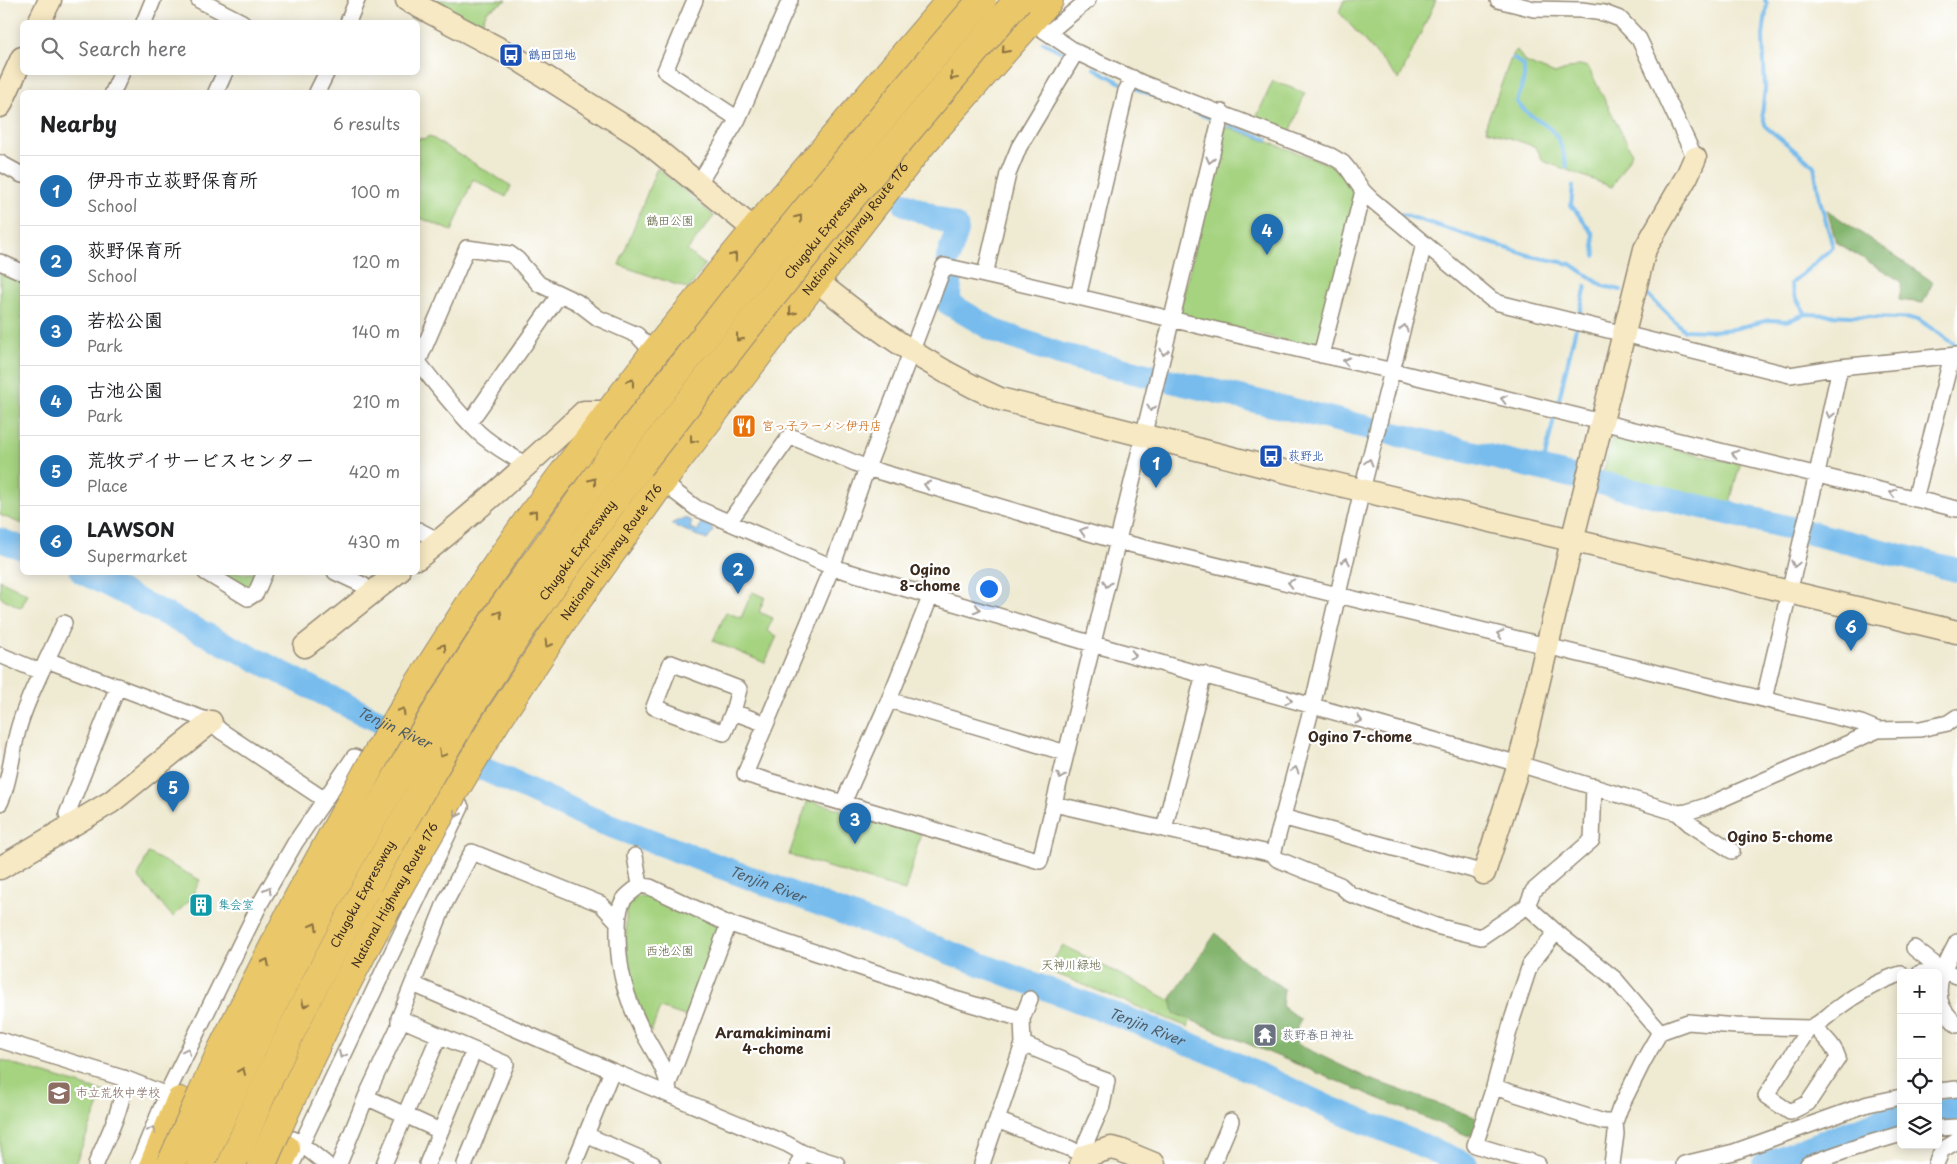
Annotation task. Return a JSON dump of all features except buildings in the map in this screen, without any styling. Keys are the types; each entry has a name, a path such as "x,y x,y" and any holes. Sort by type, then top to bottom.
{"highway":[{"path":"171,1164 222,1049 298,900 377,754 416,688 481,588 654,353 755,230 951,0"},
{"path":"201,1164 246,1060 283,984 365,833 444,699 501,610 617,449 723,312 830,180 982,0"},
{"name":"National Highway Route 176","path":"262,1164 297,1083 371,936 442,810 494,725 564,620 668,474 921,145 1049,0"},
{"name":"Chugoku Expressway","path":"232,1164 276,1063 347,921 417,796 467,712 521,629 639,466 851,198 1032,18"},
{"path":"154,1164 173,1094 289,880 377,754"},
{"path":"289,1155 312,1090 406,897 442,810"}],"street":[{"path":"40,20 50,0"},
{"path":"145,20 153,0"},
{"path":"198,0 238,20"},
{"path":"349,20 357,0"},
{"path":"407,0 511,55 641,137 817,281 894,341 954,378 1000,399 1362,490 1957,632"},
{"path":"695,0 666,71 738,119"},
{"path":"699,183 738,119 790,0"},
{"path":"1032,18 1088,0"},
{"path":"1282,817 1484,873 1519,764 1572,541 1645,249 1687,176 1695,158 1639,39 1620,19 1604,13 1534,8 1498,0"},
{"path":"1032,18 1076,52 1133,78 1331,156 1343,163 1363,191 1424,244 1491,299 1499,303 1790,375 1840,367 1955,356 1915,499"},
{"path":"985,275 1008,174 1019,147 1076,52"},
{"path":"0,106 20,62"},
{"path":"114,90 121,75"},
{"path":"217,90 224,75"},
{"path":"318,90 326,75"},
{"path":"1078,297 1126,91 1133,78"},
{"path":"1222,112 1172,318 1144,435 1117,541 1040,861 746,774 832,567 867,468 944,266 1172,318 1393,371 1957,509"},
{"path":"0,163 20,173"},
{"path":"1321,355 1363,191"},
{"path":"1273,854 1312,707 1362,490 1424,244"},
{"path":"420,357 467,248 510,254 517,259 539,284 577,302 598,318 637,335 654,353"},
{"path":"0,262 20,271"},
{"path":"469,423 560,294"},
{"path":"420,364 469,423 492,444 527,466"},
{"path":"1764,699 1840,367"},
{"path":"420,556 462,523 527,466 584,412 609,412 668,474 696,508 832,567 1312,707 1519,764 1678,813 1706,806 1878,730 1920,729 1948,723 1957,717"},
{"path":"729,522 790,436 867,468 1117,541 1548,645 1861,723 1878,730"},
{"path":"420,531 439,541"},
{"path":"210,575 248,598 256,594 264,575"},
{"path":"341,575 363,585 370,594"},
{"path":"305,646 394,575"},
{"path":"843,803 889,700 931,595"},
{"path":"0,802 6,789 17,732 27,703 64,624"},
{"path":"0,655 118,686 211,722 221,731 325,800"},
{"path":"671,663 739,689 732,712 724,733 654,707 671,663"},
{"path":"1164,829 1204,674"},
{"path":"73,825 67,814 118,686"},
{"path":"889,700 1066,753"},
{"path":"732,712 766,724"},
{"path":"0,868 111,802 211,722"},
{"path":"138,1164 173,1094 261,902 295,843 354,757 461,807 289,1155"},
{"path":"1054,804 1273,854 1277,859 1340,885 1350,894 1436,926 1481,936 1527,906 1533,891 1592,840 1594,786"},
{"path":"1678,813 1690,824 1732,850"},
{"path":"339,1164 366,1097 399,1026 399,1018 445,903 472,852 601,904 618,922"},
{"path":"635,856 640,885"},
{"path":"640,885 623,900 618,922 618,960 626,995 669,1088"},
{"path":"640,885 650,887 728,923 1022,1020"},
{"path":"1527,906 1615,979 1660,1032"},
{"path":"669,1088 728,923"},
{"path":"1538,1164 1475,1145 1494,1087 1506,1037 1530,965 1556,932"},
{"path":"1957,942 1950,973 1940,985 1942,1006 1957,1025"},
{"path":"1914,948 1950,973"},
{"path":"1612,1164 1616,1134 1615,1122 1660,1032 1688,1022 1736,1026 1812,1027 1835,1048 1838,1058 1808,1103 1790,1112 1766,1096 1812,1027 1864,991 1885,979 1897,975"},
{"path":"413,984 612,1071 669,1088 787,1144 801,1158 837,1164"},
{"path":"982,1164 1023,1044 1022,1020 1030,999"},
{"path":"399,1018 506,1064 465,1164"},
{"path":"384,1164 439,1036"},
{"path":"0,1040 173,1094 289,1155 326,1164"},
{"path":"1023,1044 1074,1065 1082,1072 1107,1081 1102,1106 1086,1142 1083,1160"},
{"path":"427,1164 474,1050"},
{"path":"574,1164 612,1071"},
{"path":"96,1164 121,1100 124,1078"},
{"path":"1494,1087 1604,1122 1615,1122"},
{"path":"1942,1090 1957,1089"},
{"path":"366,1097 440,1131"},
{"path":"1684,1164 1734,1152 1859,1107 1897,1098"},
{"path":"997,1120 1071,1149 1083,1160"},
{"path":"1212,1164 1231,1121"},
{"path":"1942,1128 1957,1127"},
{"path":"586,1135 653,1164"},
{"path":"1808,1164 1897,1135"},
{"path":"1936,1164 1942,1150 1957,1141"},
{"path":"1083,1160 1111,1148 1154,1164"}],"green space":[{"path":"423,0 507,0 487,11 478,31"},
{"path":"1344,0 1436,0 1399,80 1339,12"},
{"path":"1517,50 1525,62 1555,74 1580,65 1588,67 1632,153 1612,187 1543,161 1536,147 1487,130 1486,125 1513,53"},
{"path":"1273,81 1305,93 1290,133 1255,120"},
{"path":"1228,127 1328,164 1342,175 1354,194 1356,200 1319,349 1179,314 1223,129"},
{"path":"429,136 511,186 506,197 473,179 452,231 420,218 420,138 425,139"},
{"name":"鶴田公園","path":"657,168 714,216 687,251 705,265 689,289 619,265"},
{"path":"1827,210 1933,282 1923,303 1899,300 1902,282 1836,242"},
{"path":"0,270 20,279 20,523 0,515"},
{"path":"1613,435 1740,464 1730,503 1603,473"},
{"path":"218,575 257,575 252,587 244,590"},
{"path":"0,580 28,594 21,608 0,597"},
{"path":"752,592 765,597 759,612 773,618 767,631 777,636 765,663 713,641 726,612 741,618"},
{"path":"808,800 921,833 905,891 789,855"},
{"path":"148,853 200,880 190,900 173,917 138,877"},
{"name":"西池公園","path":"639,896 657,897 725,927 691,1018 660,1008 651,1032 630,993 626,975 626,908 632,899"},
{"name":"荻野春日神社","path":"1216,933 1235,954 1284,989 1282,1006 1301,1020 1297,1027 1297,1044 1367,1078 1480,1119 1476,1133 1469,1136 1174,1013 1171,998"},
{"name":"天神川緑地","path":"1063,945 1193,1012 1188,1027 1047,970"},
{"name":"市立荒牧中学校","path":"0,1060 104,1092 75,1164 0,1164"}],"water":[{"path":"684,518 692,521 690,528 698,531 701,522 711,526 713,531 707,540 671,524"}],"waterway":[{"path":"1765,0 1767,4 1763,36 1765,89 1762,114 1766,127 1814,166 1820,200 1833,247 1791,284 1796,298 1806,314 1918,319 1957,346"},
{"path":"1043,42 1066,54"},
{"path":"1513,58 1524,66 1524,78 1517,102 1526,112 1555,134 1561,146 1567,167"},
{"path":"1094,68 1121,83"},
{"path":"1137,89 1212,119"},
{"path":"1229,125 1267,139"},
{"path":"1573,186 1571,205 1593,234 1595,256"},
{"path":"905,204 956,226 957,231 948,258"},
{"path":"1402,214 1531,256 1571,264 1603,286 1621,290"},
{"path":"951,276 948,303 995,331 1062,355 1791,528 1957,570"},
{"path":"1578,320 1586,286"},
{"path":"1645,294 1684,330 1711,331 1733,329 1769,320 1787,321 1806,314"},
{"path":"1557,408 1576,327"},
{"path":"1542,470 1555,414"},
{"name":"Tenjin River","path":"0,540 20,547"},
{"name":"Tenjin River","path":"88,575 362,713 590,818 1143,1025 1219,1056 1332,1109 1466,1164"},
{"name":"Tenjin River","path":"1942,1111 1957,1109"},
{"name":"Tenjin River","path":"1764,1164 1881,1120 1897,1118"}],"place":[{"name":"鶴田団地","path":"511,55"},
{"name":"古池公園","path":"1267,255"},
{"name":"宮っ子ラーメン伊丹店","path":"744,426"},
{"name":"荻野北","path":"1271,456"},
{"name":"伊丹市立荻野保育所","path":"1156,488"},
{"name":"荻野保育所","path":"738,594"},
{"name":"LAWSON","path":"1851,651"},
{"name":"荒牧デイサービスセンター","path":"173,812"},
{"name":"若松公園","path":"855,844"},
{"name":"集会室","path":"201,905"},
{"name":"荻野春日神社","path":"1265,1035"},
{"name":"市立荒牧中学校","path":"59,1093"}],"district":[{"name":"Ogino 8-chome","path":"930,578"},
{"name":"Ogino 7-chome","path":"1360,737"},
{"name":"Ogino 5-chome","path":"1780,837"},
{"name":"Aramakiminami 4-chome","path":"773,1042"}]}
